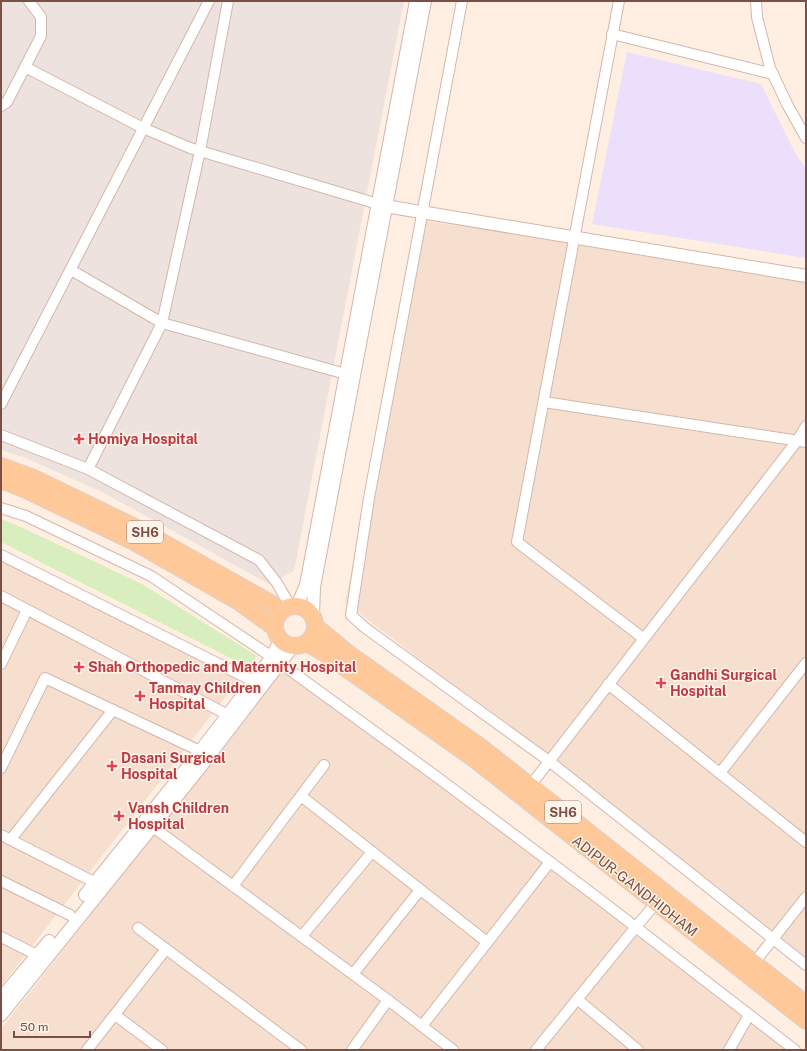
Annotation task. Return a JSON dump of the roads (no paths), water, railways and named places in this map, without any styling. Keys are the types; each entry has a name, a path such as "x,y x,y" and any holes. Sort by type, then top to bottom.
{"main road":[{"name":"SH6","path":"1,466 34,478 140,530 290,607 306,609 314,621 348,653 480,747 806,1004"},
{"name":"SH6","path":"1,480 24,489 134,542 239,602 289,639"},
{"path":"290,607 278,615 275,622 289,639 312,637 315,630 314,621"},
{"name":"ADIPUR-GANDHIDHAM","path":"289,639 324,653 474,758 806,1021"}],"street":[{"path":"1,106 7,102 41,36 41,17 29,1"},
{"path":"1,404 209,1"},
{"path":"88,469 162,323 200,151 228,1"},
{"path":"314,621 314,587 382,205 416,1"},
{"path":"1,434 88,469 259,560 277,583 290,607 306,585 346,374 425,1"},
{"path":"462,1 369,498 351,615 364,628 549,761 806,965"},
{"path":"619,1 517,542 644,638"},
{"path":"756,1 757,17 770,68 787,104 806,138"},
{"path":"612,34 773,74"},
{"path":"25,67 144,128 190,148 382,205 806,276"},
{"path":"71,270 162,323 346,374"},
{"path":"544,402 802,442"},
{"path":"530,786 644,638 802,442 806,426"},
{"path":"1,508 26,516 151,576 276,660 430,772 550,862 795,1050"},
{"path":"1,555 253,681"},
{"path":"1,596 228,715"},
{"path":"1,664 27,610"},
{"path":"3,992 37,955 96,883 198,770 276,660 289,639"},
{"path":"1,1015 148,824 253,681 276,660"},
{"path":"720,773 806,663"},
{"path":"1,768 45,678 200,752"},
{"path":"608,684 806,842"},
{"path":"11,839 113,710"},
{"path":"233,886 324,765"},
{"path":"300,796 487,942"},
{"path":"148,824 302,936 453,1050"},
{"path":"1,834 96,883"},
{"path":"302,936 372,852"},
{"path":"422,1026 550,862"},
{"path":"1,881 70,915"},
{"path":"353,974 420,890"},
{"path":"754,963 806,897"},
{"path":"536,1050 656,903"},
{"path":"138,928 301,1050"},
{"path":"1,937 37,955"},
{"path":"87,1050 166,950"},
{"path":"577,999 638,1050"},
{"path":"352,1050 388,1000"},
{"path":"115,1015 162,1050"},
{"path":"729,1050 749,1015"}],"place":[{"name":"Homiya Hospital","path":"79,439"},
{"name":"Shah Orthopedic and Maternity Hospital","path":"79,667"},
{"name":"Gandhi Surgical Hospital","path":"661,683"},
{"name":"Tanmay Children Hospital","path":"140,696"},
{"name":"Dasani Surgical Hospital","path":"112,766"},
{"name":"Vansh Children Hospital","path":"119,816"}]}
